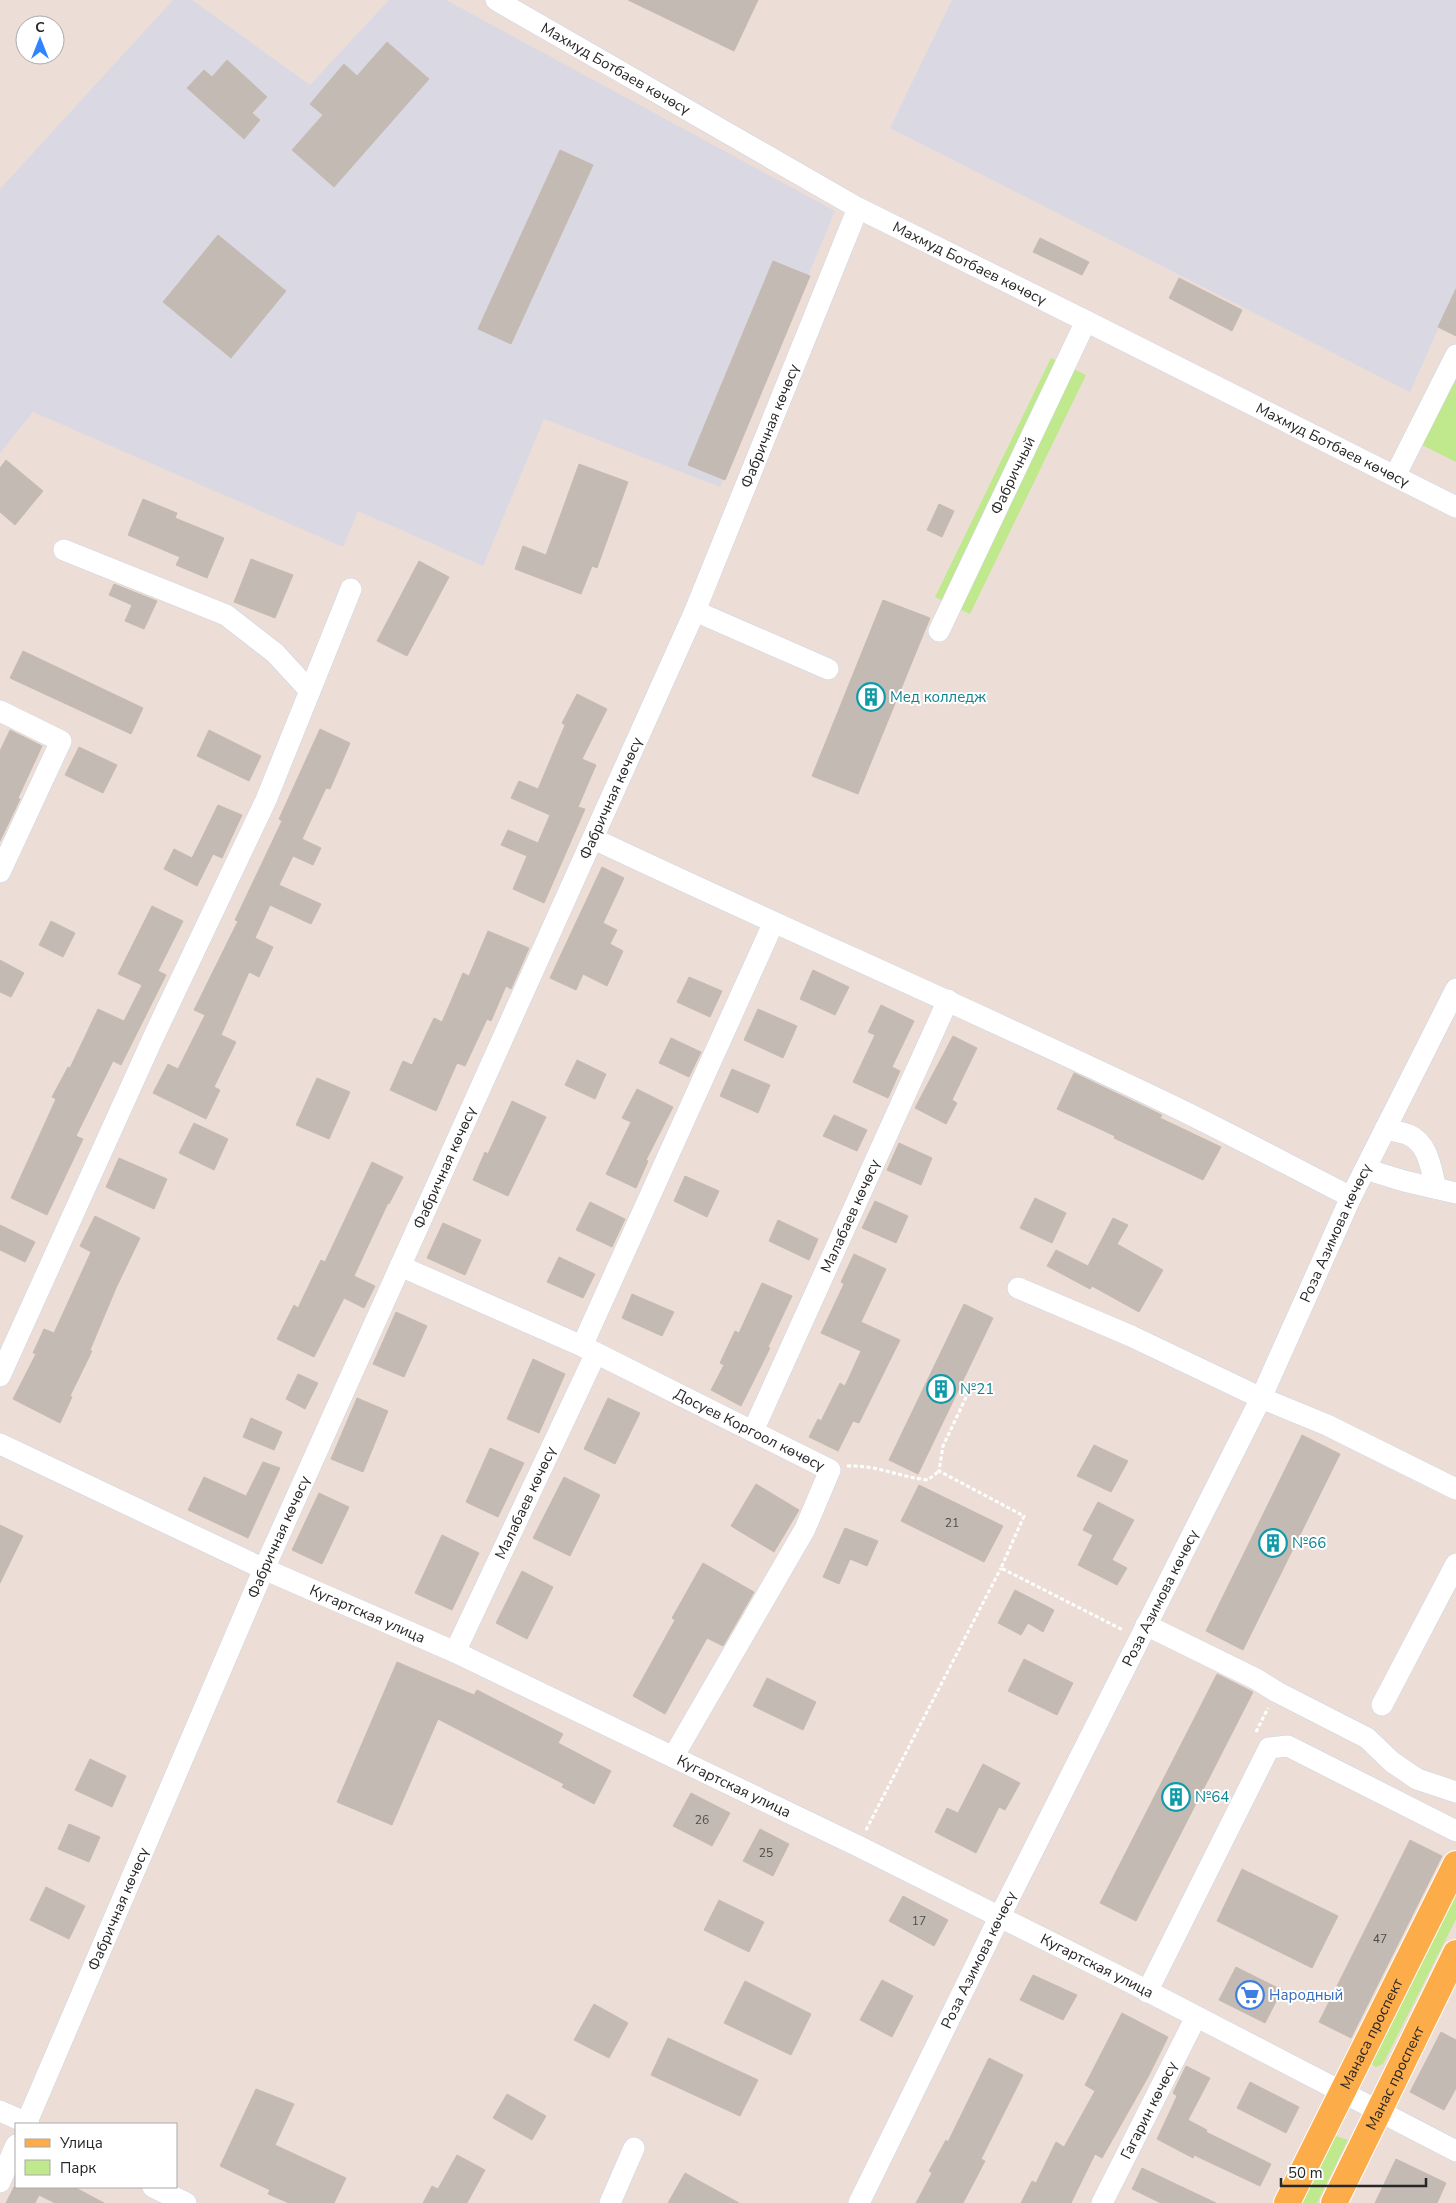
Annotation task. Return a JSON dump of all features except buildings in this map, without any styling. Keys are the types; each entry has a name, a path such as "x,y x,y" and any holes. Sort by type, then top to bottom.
{"main road":[{"name":"Манаса проспект","path":"1287,2203 1456,1864"},
{"name":"Манас проспект","path":"1334,2203 1456,1953"}],"street":[{"name":"Махмуд Ботбаев көчөсү","path":"509,3 858,208 1086,320 1456,507"},
{"name":"Фабричная көчөсү","path":"27,2123 264,1569 594,839 695,610 858,208"},
{"name":"Фабричный","path":"939,631 1086,320"},
{"path":"1395,476 1456,355"},
{"path":"64,550 226,615 275,653 310,691"},
{"path":"0,1376 153,1038 266,800 351,589"},
{"path":"695,610 828,669"},
{"path":"0,711 61,742 1,868"},
{"path":"594,839 773,924 948,1000 1158,1099 1351,1197"},
{"name":"Малабаев көчөсү","path":"455,1652 589,1349 773,924"},
{"name":"Роза Азимова көчөсү","path":"859,2203 999,1918 1261,1398 1351,1197 1456,989"},
{"name":"Малабаев көчөсү","path":"753,1431 948,1000"},
{"path":"1386,1129 1410,1136 1420,1144 1446,1191"},
{"path":"1366,1169 1446,1191"},
{"name":"Досуев Коргоол көчөсү","path":"400,1266 589,1349 830,1470 805,1529 673,1757"},
{"path":"1018,1288 1131,1336 1261,1398 1327,1426 1456,1489"},
{"name":"Кугартская улица","path":"0,1444 264,1569 455,1652 858,1846 1196,2017 1378,2113 1456,2151"},
{"path":"1382,1705 1456,1564"},
{"path":"1143,1632 1256,1679 1277,1692 1367,1738 1392,1762 1417,1779 1456,1792"},
{"path":"1147,1992 1269,1748 1288,1746 1456,1831"},
{"name":"Гагарин көчөсү","path":"1102,2203 1196,2017"},
{"path":"0,2111 25,2123"},
{"path":"0,2182 15,2147"},
{"path":"610,2203 634,2148"},
{"path":"155,2188 186,2203"}],"path":[{"path":"830,1470 848,1466 868,1466 911,1478 928,1480 939,1471 943,1446 969,1392"},
{"path":"858,1846 1000,1568 1024,1516 939,1471"},
{"path":"1000,1568 1143,1632"}],"shaded area":[{"path":"173,0 192,0 310,85 389,0 446,0 835,211 720,487 544,419 483,566 358,511 343,547 33,412 0,453 0,189"},
{"path":"952,0 1456,0 1456,289 1410,392 890,128"}],"green space":[{"path":"1051,358 1086,375 970,614 935,597"},
{"path":"1456,369 1456,462 1420,444"},
{"path":"1456,1886 1456,1919 1383,2064 1376,2067 1371,2064 1369,2059"},
{"path":"1333,2135 1348,2140 1317,2203 1299,2203"}],"place":[{"name":"Мед колледж","path":"871,697"},
{"name":"№21","path":"941,1389"},
{"name":"№66","path":"1273,1543"},
{"name":"№64","path":"1176,1797"},
{"name":"Народный","path":"1250,1995"}]}
